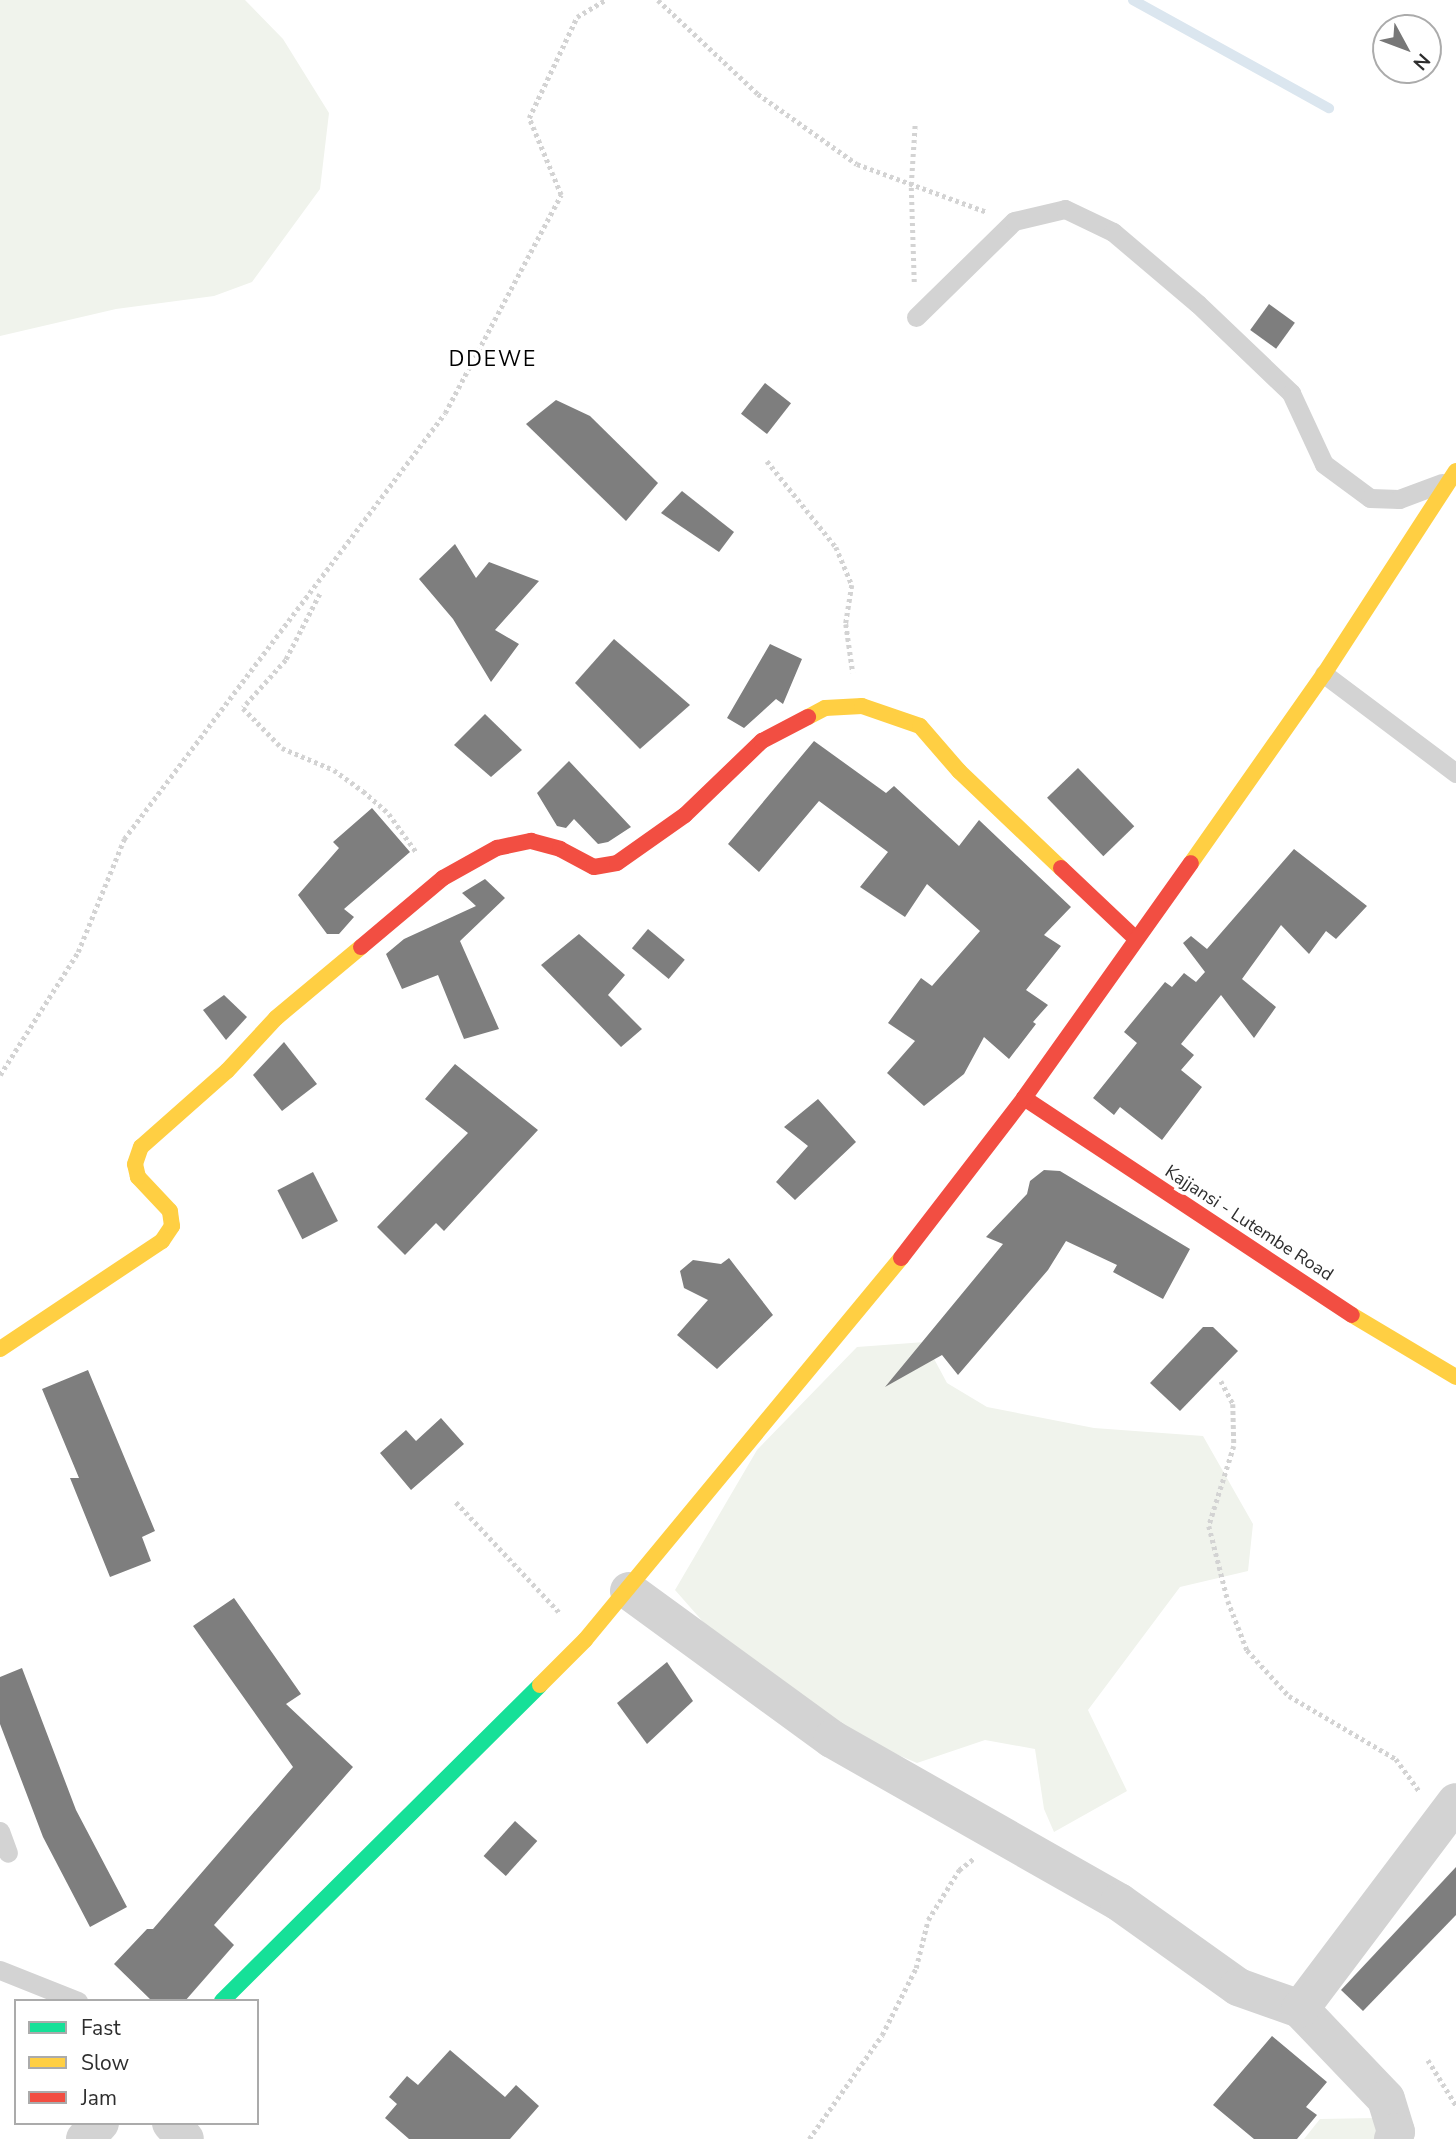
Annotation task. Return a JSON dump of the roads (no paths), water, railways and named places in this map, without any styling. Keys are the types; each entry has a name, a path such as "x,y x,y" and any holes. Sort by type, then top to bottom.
{"street":[{"path":"224,1999 585,1640 629,1591 875,1292 1024,1098 1134,937 1324,674 1453,476"},
{"path":"0,1349 162,1241 172,1226 170,1211 138,1177 135,1164 141,1147 227,1071 276,1018 443,878 497,848 531,841 560,849 594,867 617,863 685,815 762,741 825,708 862,706 920,726 959,771 1134,937"},
{"name":"Kajjansi - Lutembe Road","path":"1024,1098 1379,1332 1456,1377"},
{"path":"629,1591 832,1739 1119,1902 1238,1987 1300,2009 1386,2099 1396,2132 1394,2139"},
{"path":"1300,2009 1448,1813"},
{"path":"85,2139 98,2125"},
{"path":"173,2125 185,2139"}],"lane":[{"path":"916,317 1014,220 1065,209 1113,232 1198,304 1291,393 1324,464 1370,498 1399,499 1453,476"},
{"path":"1324,674 1456,773"},
{"path":"0,1831 8,1853"},
{"path":"0,1970 73,1999"}],"waterway":[{"path":"1133,0 1329,108"}],"district":[{"name":"DDEWE","path":"493,359"}]}
